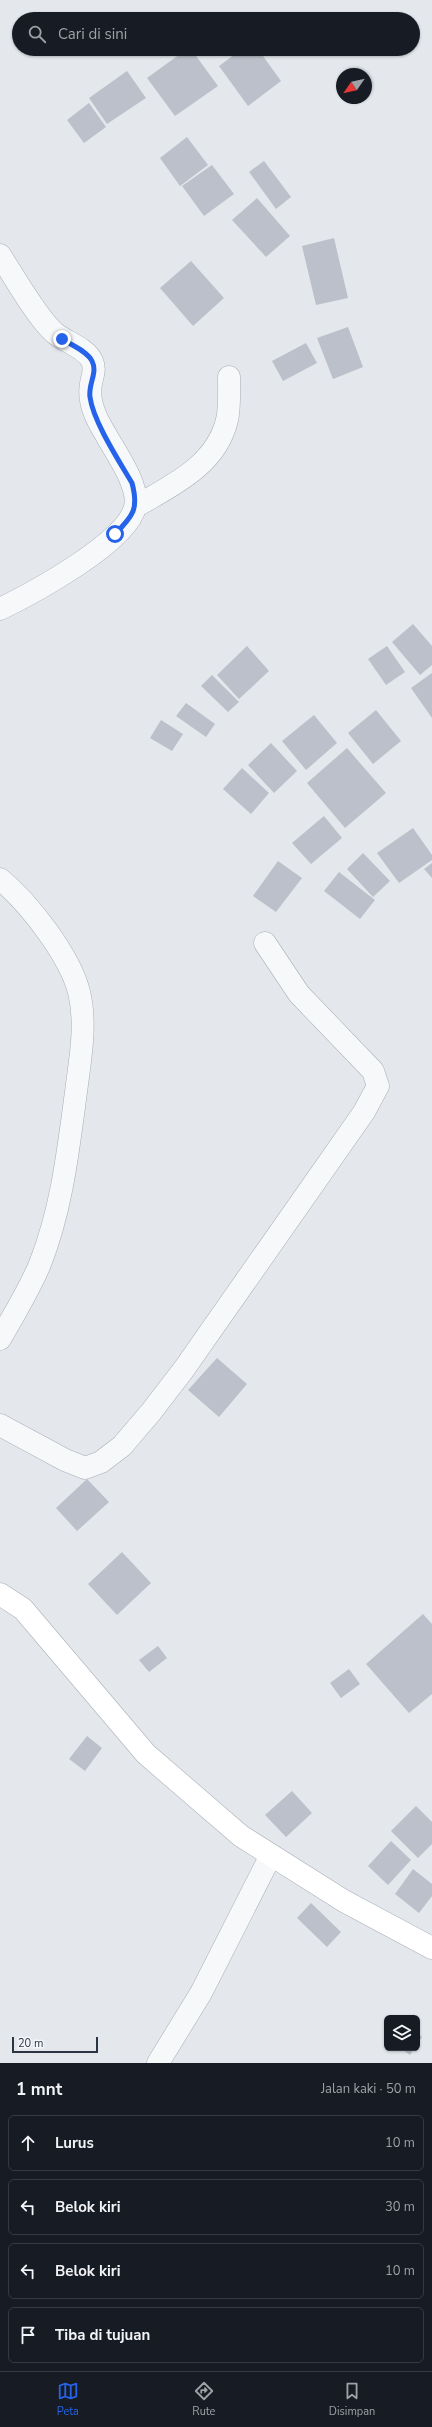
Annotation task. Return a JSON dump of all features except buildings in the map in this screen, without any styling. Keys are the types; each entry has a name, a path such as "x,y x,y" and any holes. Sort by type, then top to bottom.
{"street":[{"path":"0,255 51,330 85,353 92,360 94,373 90,397 95,414 132,483 135,507 130,519 98,550 74,568 0,610"},
{"path":"135,507 197,469 209,457 227,421 229,377"},
{"path":"0,879 33,911 72,974 79,992 82,1034 68,1157 53,1226 39,1264 0,1339"},
{"path":"0,1424 65,1460 85,1468 101,1462 122,1446 184,1369 364,1112 378,1086 373,1071 299,994 265,943"},
{"path":"0,1594 23,1609 146,1754 241,1836 379,1921 432,1948"},
{"path":"158,2063 201,1993 271,1855"}],"route":[{"path":"62,339 85,353 92,360 94,373 90,397 95,414 132,483 135,495 135,507 130,519 115,534"}]}
